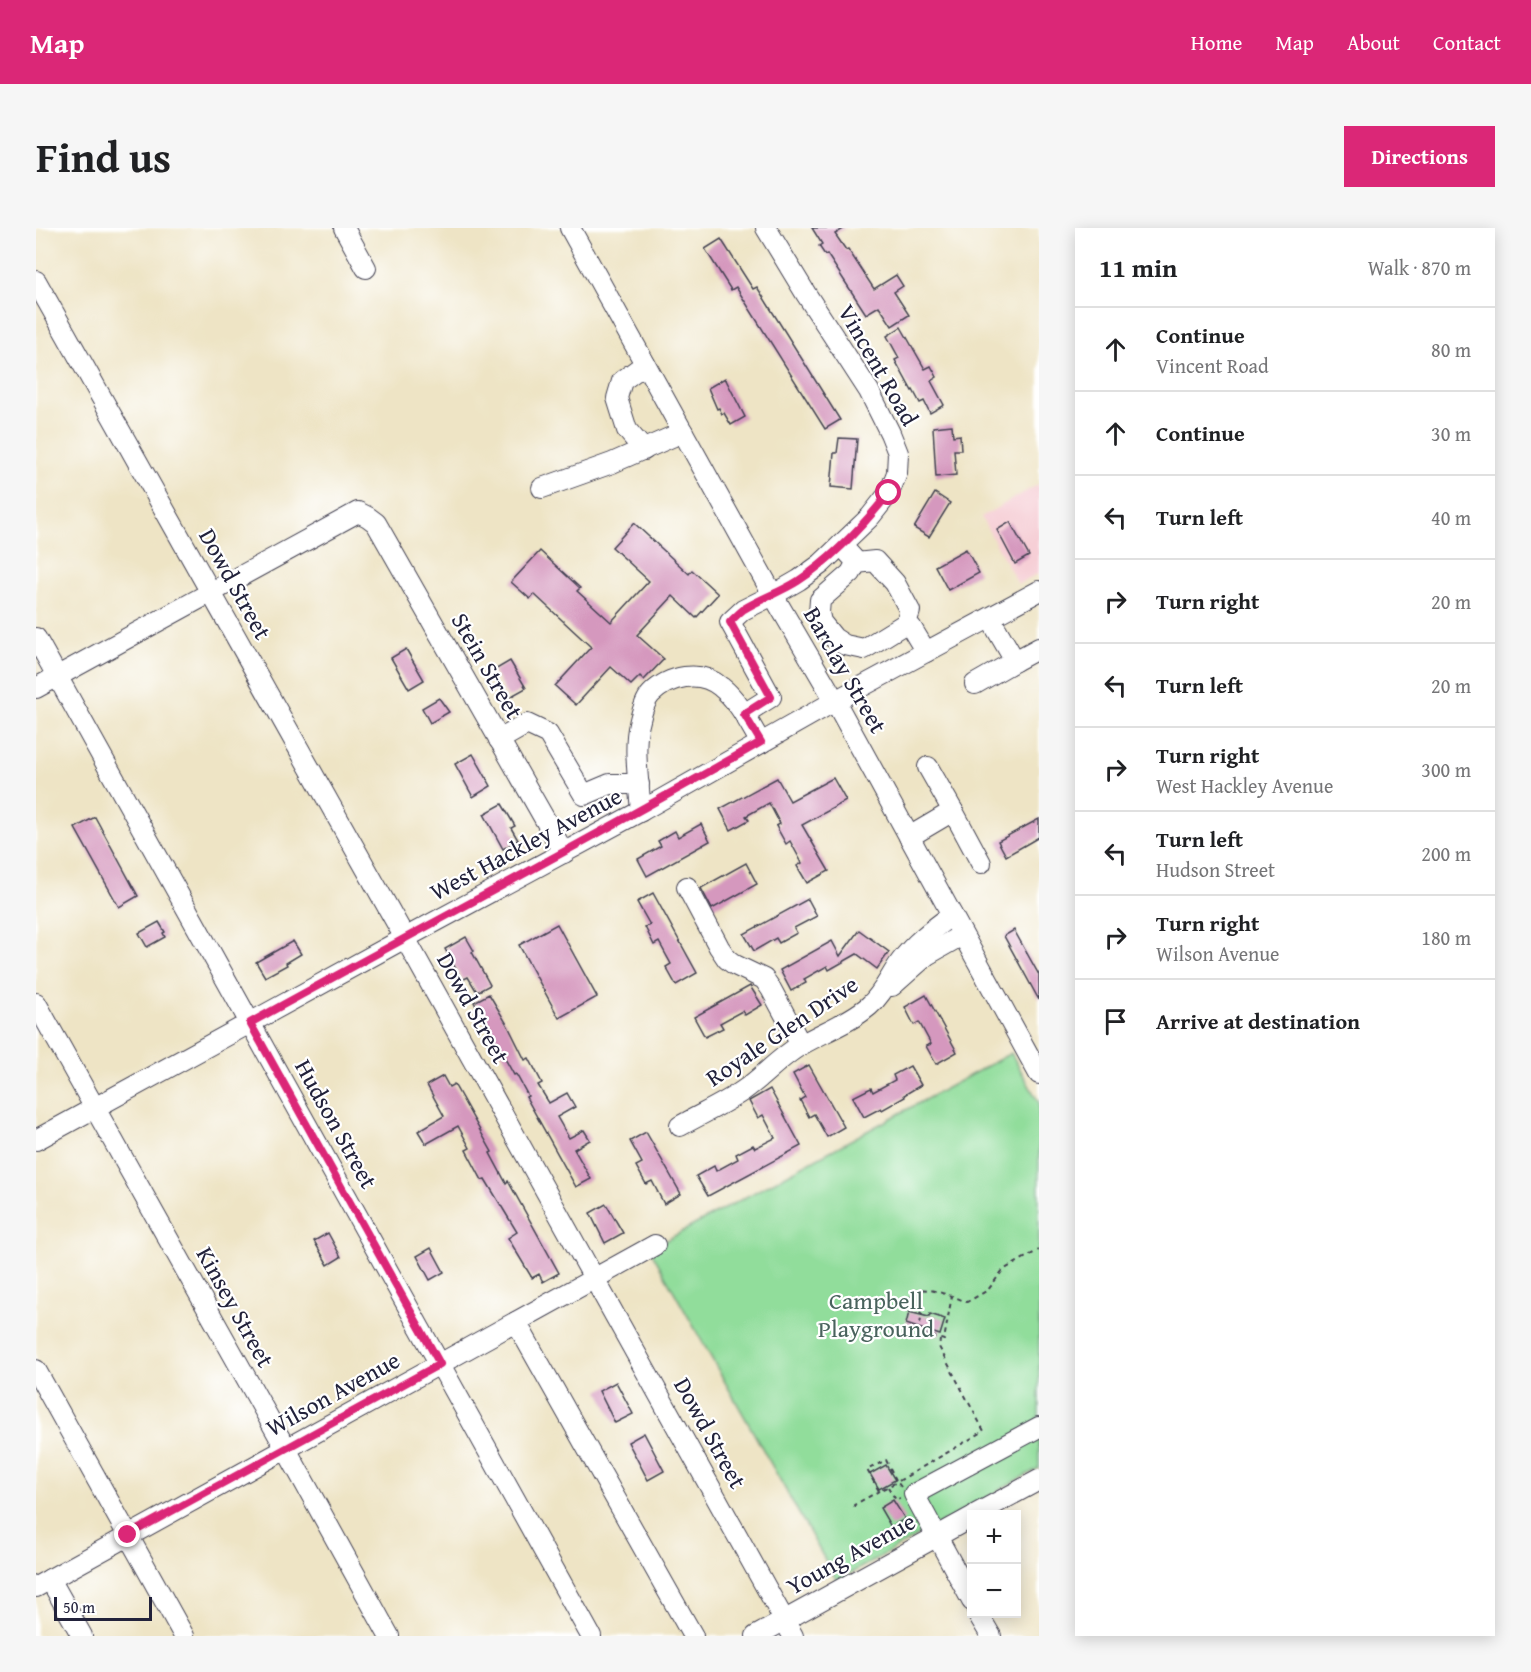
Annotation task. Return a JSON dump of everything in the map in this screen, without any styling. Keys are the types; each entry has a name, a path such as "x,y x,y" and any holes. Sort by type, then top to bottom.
{"street":[{"path":"344,228 366,268"},
{"name":"Barclay Street","path":"570,228 1039,1074"},
{"name":"Vincent Road","path":"744,714 771,697 730,622 743,610 773,595 821,564 870,517 889,493 897,473 898,453 869,391 766,228"},
{"name":"Dowd Street","path":"36,281 789,1628"},
{"path":"644,450 627,429 617,398 622,381 645,364"},
{"path":"542,488 612,464 683,432"},
{"name":"Stein Street","path":"210,592 357,512 368,517 376,523 564,853"},
{"path":"841,545 856,563"},
{"path":"875,561 895,583 910,611 906,623 864,649 845,645 834,638 821,622 819,613 820,600 851,573 856,563 875,561"},
{"name":"West Hackley Avenue","path":"36,1140 1039,591"},
{"path":"36,687 210,592"},
{"path":"990,618 1015,661"},
{"path":"906,623 911,627 926,652"},
{"name":"Hudson Street","path":"36,638 591,1636"},
{"path":"975,684 1039,648"},
{"path":"641,810 637,762 639,725 649,695 665,684 674,679 700,676 720,685 735,700 761,742"},
{"path":"500,740 527,724 548,734 584,795 610,784 639,784"},
{"path":"928,767 981,863"},
{"path":"909,837 953,811"},
{"path":"687,887 727,959 764,979 801,1045"},
{"name":"Royale Glen Drive","path":"680,1126 741,1092 777,1061 868,1006 880,994 897,966 916,942 952,915"},
{"path":"880,994 895,984 927,955 962,935"},
{"name":"Kinsey Street","path":"36,1003 389,1636"},
{"name":"Wilson Avenue","path":"43,1583 655,1245"},
{"path":"516,1322 693,1636"},
{"path":"36,1370 184,1636"},
{"path":"967,1592 914,1494 1039,1427"},
{"path":"985,1510 1039,1480"},
{"name":"Young Avenue","path":"756,1636 789,1628 967,1520"},
{"path":"43,1583 82,1636"},
{"path":"980,1618 991,1636"}],"path":[{"path":"952,1295 944,1340 918,1332 922,1315 911,1296 916,1291 922,1289 952,1295 967,1302 988,1290 1003,1270 1039,1250"},
{"path":"855,1507 854,1505 984,1431 939,1347 940,1340"},
{"path":"879,1491 867,1470 886,1460 901,1488"},
{"path":"888,1487 896,1500 905,1495"}],"shaded area":[{"path":"1039,484 1039,573 1018,584 981,517"}],"green space":[{"name":"Campbell Playground","path":"1011,1053 1039,1103 1039,1468 837,1581 650,1249"}],"building":[{"path":"812,228 845,228 835,234 846,250 848,249 874,289 896,275 903,286 894,292 909,315 892,326 879,306 866,314 827,254 825,255 819,246 822,244"},
{"path":"721,239 753,289 757,287 840,420 825,429 736,287 731,290 705,249"},
{"path":"901,327 925,369 931,366 937,377 931,381 944,405 930,413 924,401 920,403 912,391 895,360 899,358 887,336"},
{"path":"725,378 745,417 731,425 724,413 722,414 719,408 717,409 708,388"},
{"path":"952,425 953,436 960,435 961,450 954,450 956,475 936,477 933,427"},
{"path":"839,438 857,439 853,489 831,487 834,453 837,453"},
{"path":"935,493 950,503 929,537 914,528"},
{"path":"1010,522 1029,556 1015,564 997,530"},
{"path":"634,523 689,574 692,570 718,594 696,618 673,596 637,635 664,659 644,680 640,676 631,685 611,667 576,705 555,686 591,647 534,594 530,599 511,582 540,551 580,588 577,591 611,622 649,581 612,547"},
{"path":"966,549 979,573 948,590 935,566"},
{"path":"406,649 424,680 409,689 391,658"},
{"path":"510,661 526,688 508,698 493,671"},
{"path":"439,698 449,712 430,723 422,708"},
{"path":"473,754 491,786 473,797 455,764"},
{"path":"777,778 790,801 833,778 846,801 802,825 829,871 807,883 797,866 802,863 790,841 786,844 776,826 780,824 769,803 746,816 749,820 731,830 720,809"},
{"path":"502,804 515,826 511,828 518,840 503,849 484,814"},
{"path":"95,817 138,896 119,907 75,828"},
{"path":"1039,819 1039,837 1006,856 998,841"},
{"path":"701,824 710,841 647,876 638,859 661,846 658,841 675,831 678,837"},
{"path":"746,863 757,884 712,909 701,888"},
{"path":"653,893 697,973 676,985 666,967 671,964 659,942 654,945 645,927 650,925 637,902"},
{"path":"808,899 817,916 794,928 797,933 779,943 776,938 754,951 744,934"},
{"path":"159,922 165,932 163,933 165,937 147,947 139,933"},
{"path":"557,924 597,997 559,1018 519,945"},
{"path":"859,930 889,952 877,969 857,954 829,970 827,966 804,979 806,983 791,991 780,970 832,941 840,956"},
{"path":"1014,930 1039,975 1039,1000 1004,936"},
{"path":"466,937 490,985 477,992 468,977 462,980 445,949"},
{"path":"293,941 301,954 265,977 256,962"},
{"path":"750,986 762,1005 745,1015 742,1011 720,1023 723,1028 705,1037 694,1017"},
{"path":"489,994 525,1060 529,1058 542,1083 538,1085 549,1103 567,1093 575,1107 557,1117 569,1138 584,1130 590,1140 574,1149 591,1179 576,1187 526,1097 528,1096 516,1074 514,1075 474,1002"},
{"path":"926,995 957,1052 936,1064 926,1046 931,1044 919,1022 914,1025 905,1007"},
{"path":"809,1065 844,1127 827,1137 814,1114 809,1117 800,1100 805,1097 793,1074"},
{"path":"910,1066 921,1085 882,1110 881,1108 864,1117 853,1097 871,1088 873,1092 895,1080 893,1075"},
{"path":"443,1076 449,1087 454,1084 492,1152 490,1153 506,1183 508,1181 559,1273 543,1282 539,1274 532,1278 508,1238 517,1232 485,1179 482,1180 466,1150 470,1148 458,1126 426,1144 418,1131 444,1116 427,1085"},
{"path":"770,1089 801,1146 708,1196 696,1176 714,1166 716,1171 738,1159 736,1154 753,1145 755,1148 775,1138 763,1115 758,1118 749,1101"},
{"path":"646,1132 681,1194 664,1204 652,1181 646,1184 636,1166 642,1163 630,1141"},
{"path":"606,1204 623,1233 605,1243 590,1213"},
{"path":"328,1233 341,1257 328,1265 314,1241"},
{"path":"431,1248 444,1272 430,1280 417,1256"},
{"path":"909,1312 929,1317 930,1314 945,1319 940,1335 906,1324"},
{"path":"616,1382 633,1414 615,1423 599,1391"},
{"path":"644,1433 664,1471 648,1480 628,1442"},
{"path":"886,1465 895,1480 879,1489 870,1474"},
{"path":"893,1500 905,1519 891,1527 880,1508"}],"route":[{"path":"128,1535 440,1364 250,1023 564,853 761,742 744,714 771,697 730,622 743,610 799,580 821,564 870,517 889,493"}]}
